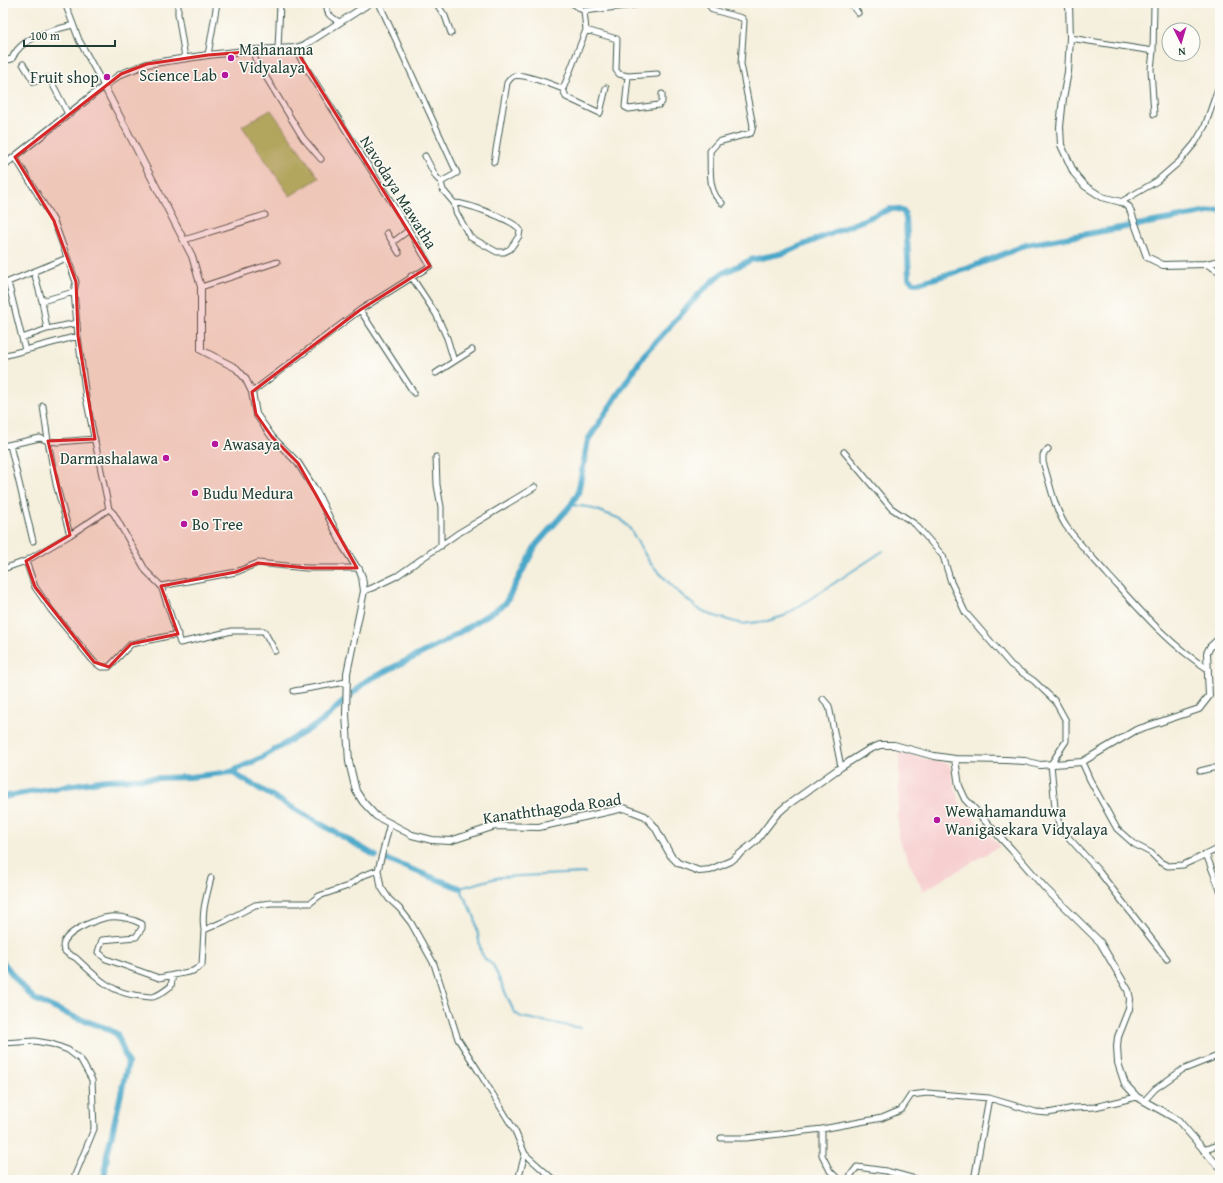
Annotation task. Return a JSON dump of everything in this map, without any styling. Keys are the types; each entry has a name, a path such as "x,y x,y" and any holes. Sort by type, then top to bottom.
{"street":[{"path":"65,3 79,40 192,256 200,287 277,262"},
{"path":"178,3 178,14 185,58"},
{"path":"208,55 217,3"},
{"path":"278,49 280,3"},
{"path":"327,3 328,14 339,22"},
{"path":"3,166 121,74 147,64 185,58 303,46 370,3"},
{"path":"379,3 456,173 441,182"},
{"path":"436,3 445,16 451,33"},
{"path":"572,3 584,11 650,3"},
{"path":"707,3 713,10 742,18 744,21 741,64 753,126 751,133 718,142 710,151 712,190 716,198 722,203"},
{"path":"850,3 858,13"},
{"path":"1069,3 1070,38 1068,72 1063,98 1060,127 1061,145 1074,173 1085,186 1102,197 1121,202 1129,207 1146,257 1163,265 1206,264 1220,261"},
{"path":"1154,6 1151,69 1154,114"},
{"path":"584,11 586,30 563,89 566,97 600,113 606,88"},
{"path":"3,61 12,59 14,51 35,36 54,29 73,25"},
{"path":"586,30 617,39 616,70 619,74 628,76 657,74"},
{"path":"1070,38 1153,51"},
{"name":"Navodaya Mawatha","path":"252,392 360,310 411,276 430,266 295,48"},
{"path":"254,50 255,59 290,118 303,138 321,159"},
{"path":"23,64 34,82 47,78 51,81 68,114"},
{"path":"494,162 507,83 513,77 520,75 549,83 563,89"},
{"path":"628,76 625,107 629,109 659,105 662,102 662,94"},
{"path":"1121,202 1157,181 1179,162 1195,143 1205,126 1220,83"},
{"path":"425,156 436,177 441,182 443,190 454,203 456,212 470,237 497,252 504,252 510,249 519,236 520,230 517,226 490,213 459,203 454,203"},
{"path":"14,157 54,221 76,282 74,292 86,398 109,509 114,514 146,571 161,586 180,643 232,631 264,631 275,651"},
{"path":"184,240 265,215"},
{"path":"392,242 409,230"},
{"path":"387,233 399,253"},
{"path":"25,350 8,282 67,258"},
{"path":"1206,264 1220,272"},
{"path":"34,272 48,329"},
{"path":"411,276 436,314 447,338 454,361"},
{"name":"Kanaththagoda Road","path":"200,287 201,350 236,368 245,378 252,392 256,414 272,437 298,464 317,493 343,546 359,569 364,591 346,673 346,714 349,762 356,791 363,802 376,816 412,835 432,840 450,841 496,826 539,827 624,808 645,816 655,827 671,856 678,863 699,871 710,870 731,861 756,841 776,815 786,806 841,767 868,750 880,745 894,745 934,756 955,759 1025,761 1040,765 1082,762 1136,730 1199,709 1209,696 1207,653 1210,647 1220,638"},
{"path":"42,301 74,292"},
{"path":"360,310 414,392"},
{"path":"22,338 48,329 77,323"},
{"path":"3,356 78,336"},
{"path":"436,373 472,350"},
{"path":"43,406 56,484 70,535"},
{"path":"3,446 40,438 58,442 95,439"},
{"path":"10,445 32,541"},
{"path":"1048,449 1043,455 1043,462 1058,509 1066,526 1090,555 1149,620 1194,661 1208,669"},
{"path":"844,452 891,508 915,524 942,556 950,582 965,612 1011,665 1034,681 1055,700 1066,722 1066,741 1051,764 1055,808 1060,828 1097,869 1167,959"},
{"path":"436,457 437,485 441,507 441,546"},
{"path":"364,591 397,576 457,534 535,487"},
{"path":"3,569 26,562 109,509"},
{"path":"26,562 35,587 51,610 94,662 101,667 109,667 130,644 178,634"},
{"path":"161,586 236,572 258,563 306,568 357,568"},
{"path":"294,691 346,682"},
{"path":"823,699 829,706 841,767"},
{"path":"955,759 959,786 965,799 1045,888 1100,942 1128,990 1130,999 1129,1009 1118,1037 1117,1046 1118,1063 1125,1084 1137,1097 1178,1120 1203,1150 1220,1166"},
{"path":"1082,762 1090,780 1117,829 1134,844 1151,853 1160,862 1168,866 1183,865 1220,848"},
{"path":"1200,771 1220,768"},
{"path":"390,823 378,870 380,886 389,899 400,909 411,923 434,964 458,1040 504,1112 515,1131 525,1154 554,1180"},
{"path":"1206,854 1220,890"},
{"path":"204,930 225,922 255,906 271,903 310,903 319,896 348,886 362,876 378,870"},
{"path":"173,975 172,986 159,994 152,997 129,995 106,985 75,957 68,954 64,949 64,944 67,937 87,924 109,917 130,918 142,924 142,928 136,937 102,940 98,952 106,959 159,978 173,975 193,971 202,965 204,930 203,908 211,878"},
{"path":"3,1043 35,1041 52,1044 68,1050 80,1060 92,1080 94,1129 73,1180"},
{"path":"1144,1101 1155,1089 1182,1070 1220,1055"},
{"path":"721,1138 746,1138 822,1129 882,1118 901,1110 911,1095 927,1093 988,1098 1036,1112 1048,1113 1074,1108 1095,1107 1137,1097"},
{"path":"974,1180 988,1098"},
{"path":"822,1129 822,1156 830,1171 839,1180"},
{"path":"1203,1150 1220,1144"},
{"path":"518,1180 525,1154"},
{"path":"847,1180 857,1167 919,1180"}],"highlighted area":[{"path":"295,48 430,266 360,310 252,392 256,414 272,437 298,463 357,568 306,568 258,563 236,572 161,586 178,634 131,644 109,667 94,662 35,587 26,561 70,535 48,441 95,439 78,336 76,282 54,221 15,157 121,74 147,64 208,55"}],"shaded area":[{"name":"Wewahamanduwa Wanigasekara Vidyalaya","path":"899,753 949,764 959,802 1000,846 923,891 898,838"}],"green space":[{"path":"271,110 319,178 290,196 242,126"}],"waterway":[{"path":"3,797 106,780 190,777 231,772 261,758 321,722 366,681 444,642 505,604 536,545 571,505 578,493 588,440 644,355 701,292 721,274 751,260 784,253 890,209 897,209 904,212 906,219 909,278 913,283 918,283 969,268 1026,245 1220,210"},
{"path":"571,505 588,507 621,519 630,529 650,563 675,589 697,608 711,615 742,624 767,621 784,616 883,551"},
{"path":"231,772 376,856"},
{"path":"387,860 460,888"},
{"path":"581,1028 521,1017 514,1012 493,965 485,959 481,952 475,918 460,888 500,877 585,873"},
{"path":"3,962 19,983 34,999 74,1017 106,1028 117,1034 128,1063 107,1155 104,1180"}],"place":[{"name":"Mahanama Vidyalaya","path":"231,58"},
{"name":"Science Lab","path":"225,75"},
{"name":"Fruit shop","path":"107,77"},
{"name":"Awasaya","path":"215,444"},
{"name":"Darmashalawa","path":"166,458"},
{"name":"Budu Medura","path":"195,493"},
{"name":"Bo Tree","path":"184,524"},
{"name":"Wewahamanduwa Wanigasekara Vidyalaya","path":"937,820"}]}
